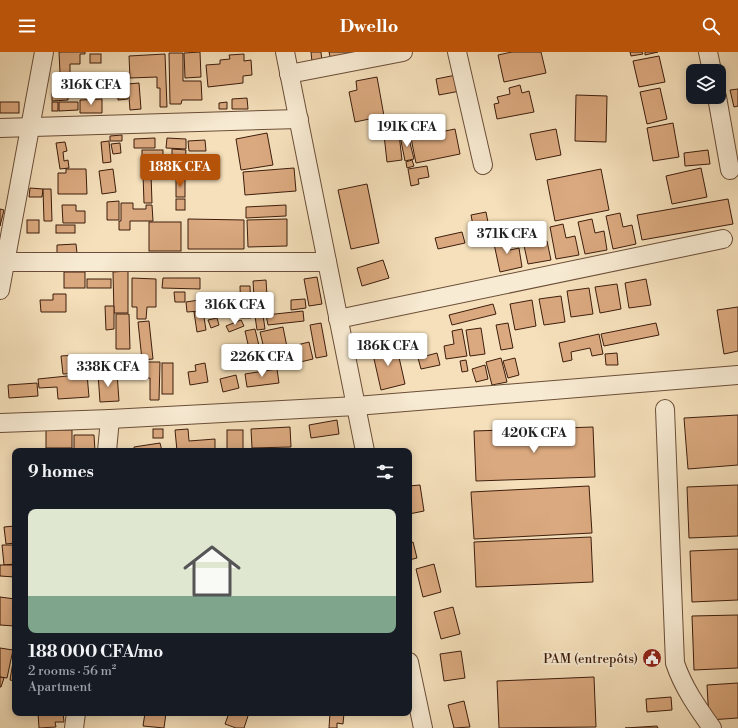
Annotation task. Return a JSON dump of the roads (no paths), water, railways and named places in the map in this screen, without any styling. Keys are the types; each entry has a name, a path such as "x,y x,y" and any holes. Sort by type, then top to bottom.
{"street":[{"path":"0,290 3,262 44,52"},
{"path":"285,52 364,448"},
{"path":"289,74 403,52"},
{"path":"457,52 482,165"},
{"path":"708,52 711,64"},
{"path":"718,104 730,170"},
{"path":"0,128 299,119"},
{"path":"338,319 723,239"},
{"path":"3,262 326,262"},
{"path":"0,423 110,419 356,406 738,375"},
{"path":"665,409 676,663 680,678 699,710 712,728"},
{"path":"107,448 110,419"},
{"path":"412,676 423,728"},
{"path":"74,728 76,716"}],"place":[{"name":"PAM (entrepôts)","path":"652,658"}]}
